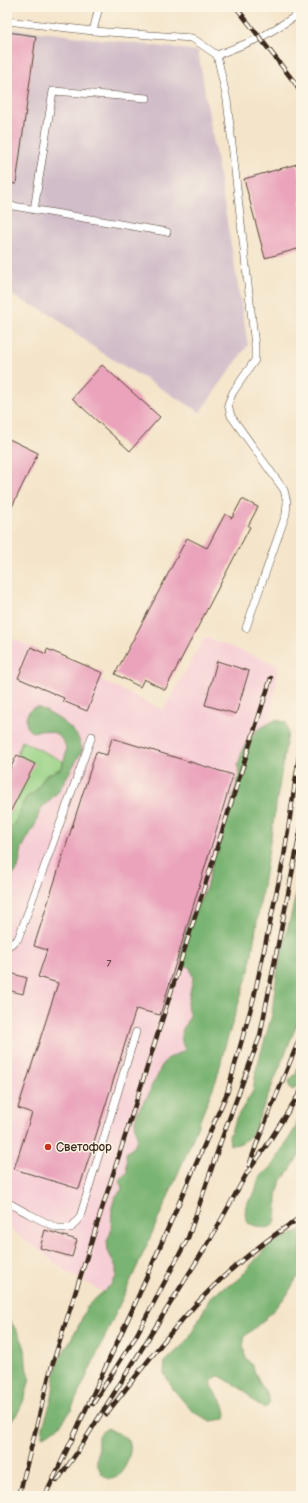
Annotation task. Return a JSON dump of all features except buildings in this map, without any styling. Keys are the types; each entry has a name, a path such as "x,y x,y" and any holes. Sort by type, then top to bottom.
{"lane":[{"path":"93,31 99,7"},
{"path":"217,55 260,38 301,13"},
{"path":"7,21 93,31 192,38 217,55 227,100 255,346 255,360 233,392 228,404 231,416 284,490 287,502 286,514 246,628"},
{"path":"34,210 53,91 147,98"},
{"path":"7,205 167,232"},
{"path":"7,947 18,939 92,736"},
{"path":"7,1202 57,1228 71,1228 80,1217 136,1032"}],"shaded area":[{"path":"7,28 198,51 248,345 200,412 99,351 52,315 7,293"},
{"path":"7,636 45,654 47,649 103,673 101,680 163,710 205,637 278,665 271,722 257,730 244,746 239,765 239,775 227,822 213,860 206,888 190,917 187,926 181,955 183,964 190,968 193,978 187,1007 190,1016 181,1033 185,1051 166,1059 152,1085 149,1094 138,1111 135,1129 137,1138 126,1162 127,1172 120,1180 122,1189 115,1197 112,1207 111,1232 107,1241 108,1251 116,1267 116,1277 111,1285 103,1292 69,1273 7,1226"}],"green space":[{"path":"38,707 59,719 72,730 81,743 82,751 58,792 40,810 35,825 22,848 18,869 8,881 7,887 7,830 15,824 23,803 27,797 33,794 38,788 45,776 62,768 66,753 65,745 55,733 41,730 32,732 28,729 26,722 27,715 31,710"},
{"path":"275,720 286,722 288,732 249,971 225,1046 217,1078 147,1245 70,1412 58,1427 42,1436 43,1427 52,1398 56,1369 59,1360 79,1325 87,1306 111,1285 116,1277 116,1267 108,1251 107,1241 111,1232 112,1207 115,1197 122,1189 120,1180 127,1172 126,1153 134,1147 137,1138 135,1120 138,1111 149,1094 161,1067 167,1059 185,1050 181,1036 190,1016 187,1007 193,978 190,968 183,964 181,955 190,917 206,888 213,860 227,822 239,775 238,765 244,746 257,730"},
{"path":"22,741 63,761 62,768 45,776 38,788 33,794 27,797 23,803 15,824 7,830 7,818 34,764 17,755"},
{"path":"301,876 301,1014 253,1133 243,1142 230,1145 229,1136 237,1117 253,1091 256,1070 272,1015 278,966"},
{"path":"301,1054 301,1084 293,1090 290,1088 289,1081 296,1073"},
{"path":"301,1106 301,1153 281,1181 277,1195 277,1212 274,1225 269,1228 248,1223 245,1214 246,1205 255,1192 259,1178 270,1169 296,1127"},
{"path":"301,1230 301,1275 296,1279 287,1295 265,1319 245,1336 244,1341 243,1347 246,1358 253,1367 259,1382 266,1392 270,1402 268,1406 263,1408 255,1403 245,1391 220,1376 213,1379 211,1386 224,1406 226,1414 225,1419 211,1421 193,1412 173,1389 164,1373 165,1362 188,1340 210,1298 218,1291 237,1281 273,1242"},
{"path":"7,1317 23,1342 27,1370 30,1378 25,1397 19,1410 12,1421 7,1425"},
{"path":"108,1428 128,1439 130,1444 129,1456 124,1468 117,1477 112,1479 107,1478 102,1474 97,1462 98,1437"}],"railway":[{"path":"236,7 295,83 301,94"},
{"path":"19,1496 50,1372 271,678"},
{"path":"73,1437 134,1306 227,1093 254,997 284,857 301,743"},
{"path":"93,1404 136,1336 188,1238 222,1138 260,1036 301,828"},
{"path":"249,1166 301,1035"},
{"path":"57,1481 76,1454 210,1240 247,1173 265,1148 301,1091"},
{"path":"106,1414 160,1346 204,1296 248,1255 301,1217"},
{"path":"45,1496 75,1433"}],"place":[{"name":"Светофор","path":"48,1147"}]}
